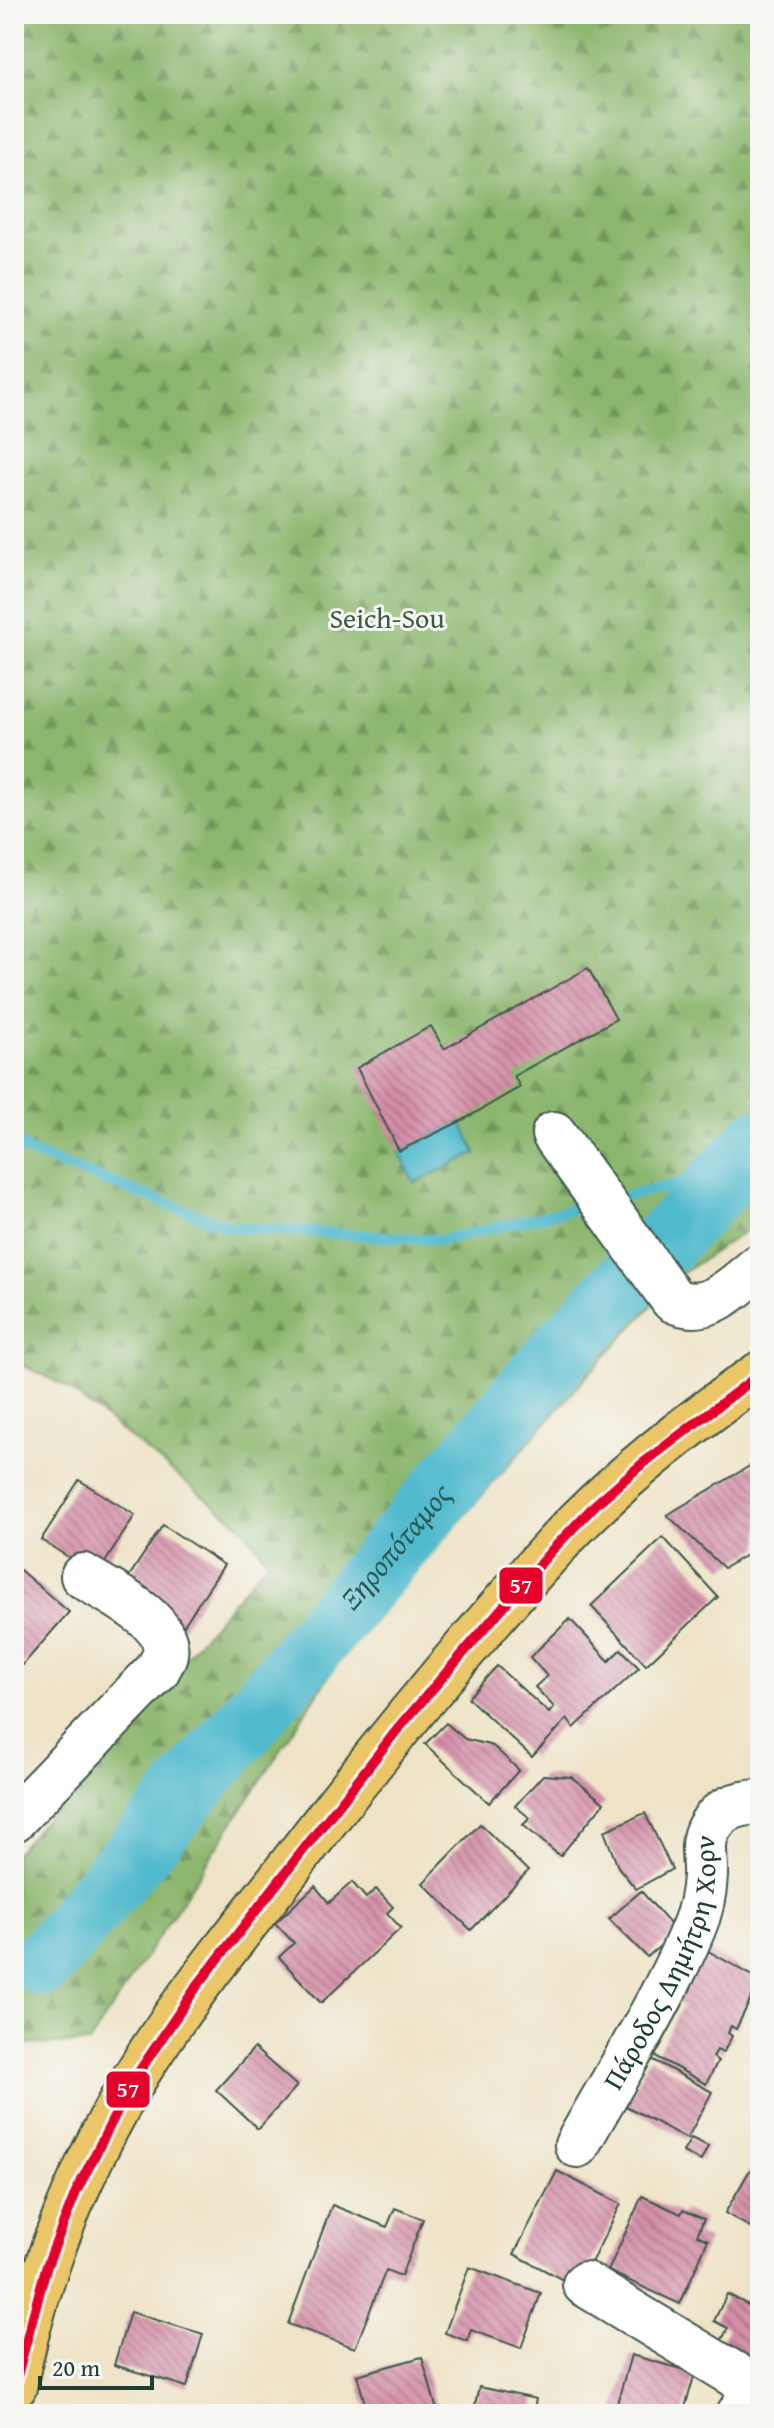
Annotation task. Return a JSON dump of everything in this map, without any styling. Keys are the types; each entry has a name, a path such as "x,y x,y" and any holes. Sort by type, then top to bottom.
{"main road":[{"path":"14,2387 37,2297 74,2195 133,2081 200,1983 370,1763 526,1578 574,1526 636,1468 760,1374"}],"street":[{"path":"554,1134 673,1300 695,1307 708,1305 760,1266"},
{"path":"14,1819 157,1671 165,1655 164,1638 154,1622 83,1576"},
{"name":"Πάροδος Δημήτρη Χορν","path":"577,2145 670,1977 693,1928 705,1880 704,1839 710,1826 722,1813 738,1804 760,1802"},
{"path":"585,2284 754,2393"}],"green space":[{"name":"Seich-Sou","path":"14,14 760,14 760,1221 680,1275 577,1387 342,1656 89,2043 14,2045 14,1855 268,1561 242,1527 65,1386 14,1361"}],"water":[{"path":"461,1121 476,1153 414,1183 399,1151"}],"building":[{"path":"588,968 616,1019 514,1076 520,1087 461,1121 399,1151 357,1068 431,1026 444,1049"},
{"path":"760,1460 760,1547 724,1568 667,1515"},
{"path":"79,1480 135,1515 97,1575 41,1540"},
{"path":"163,1525 224,1565 182,1628 122,1587"},
{"path":"663,1537 718,1597 646,1665 591,1606"},
{"path":"14,1565 69,1612 14,1675"},
{"path":"570,1619 609,1661 621,1649 639,1668 574,1728 567,1719 532,1757 468,1698 497,1666 549,1713 554,1707 535,1687 547,1676 530,1657"},
{"path":"446,1723 465,1739 493,1746 519,1770 489,1803 425,1744"},
{"path":"543,1775 571,1777 604,1803 560,1856 523,1825 530,1818 515,1806"},
{"path":"645,1813 672,1869 636,1889 618,1867 604,1831"},
{"path":"480,1824 528,1871 471,1930 423,1883"},
{"path":"352,1882 366,1898 376,1889 393,1907 387,1913 401,1928 321,2003 279,1957 294,1943 275,1923 315,1886 329,1903"},
{"path":"641,1891 677,1932 647,1957 609,1919"},
{"path":"699,1946 760,1980 736,2029 731,2026 728,2033 732,2036 723,2053 717,2050 713,2057 718,2061 706,2084 655,2056 682,2006 670,2000"},
{"path":"254,2048 297,2086 258,2129 216,2090"},
{"path":"650,2058 712,2092 687,2139 624,2105"},
{"path":"691,2138 708,2146 701,2161 683,2152"},
{"path":"750,2170 760,2176 760,2233 725,2213"},
{"path":"557,2171 621,2204 578,2288 514,2254"},
{"path":"642,2196 681,2214 683,2210 704,2219 697,2235 708,2240 680,2304 608,2271"},
{"path":"332,2205 387,2227 395,2208 423,2219 401,2276 386,2270 355,2348 288,2324"},
{"path":"469,2267 541,2293 521,2348 471,2330 467,2341 445,2333"},
{"path":"727,2294 760,2311 760,2363 755,2373 715,2353 728,2328 714,2321"},
{"path":"130,2312 203,2334 187,2387 114,2365"},
{"path":"631,2355 695,2373 683,2414 614,2414"},
{"path":"422,2357 438,2414 368,2414 357,2375"},
{"path":"479,2387 536,2399 533,2414 473,2414"}],"waterway":[{"path":"14,1139 29,1152 230,1227 442,1240 594,1204"},
{"name":"Ξηροπόταμος","path":"43,1963 563,1349 760,1141"},
{"path":"611,1200 732,1170"}],"transit line":[{"name":"57","path":"14,2387 46,2268 76,2192 132,2082 197,1986 397,1730 552,1550 597,1503 642,1464 760,1374"}]}
